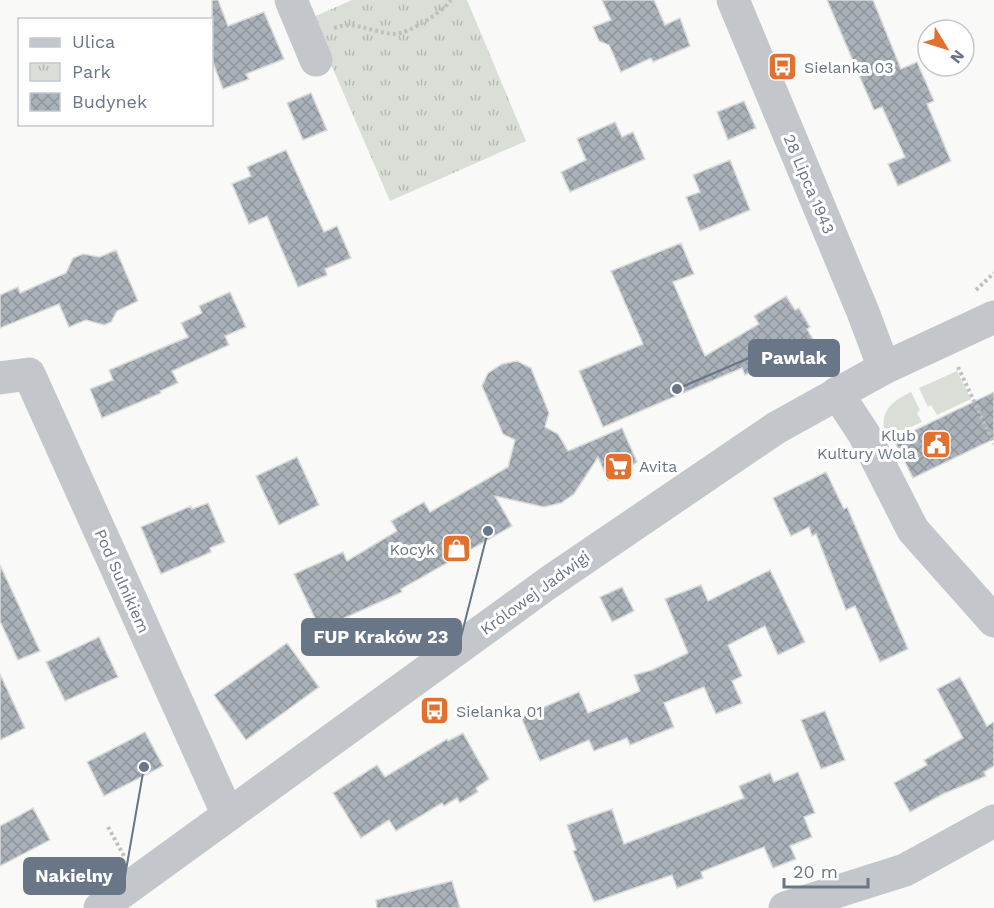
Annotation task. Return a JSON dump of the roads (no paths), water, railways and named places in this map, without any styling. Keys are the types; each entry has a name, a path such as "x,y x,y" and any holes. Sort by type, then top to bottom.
{"street":[{"name":"28 Lipca 1943","path":"733,0 884,368"},
{"path":"294,8 316,60"},
{"name":"Królowej Jadwigi","path":"100,908 632,523 776,428 884,368 982,307"},
{"name":"Pod Sulnikiem","path":"0,378 29,374 228,815"},
{"path":"837,393 864,434 913,530 994,621"},
{"path":"785,908 905,870 994,821"}],"place":[{"name":"Sielanka 03","path":"783,67"},
{"name":"Pawlak","path":"677,389"},
{"name":"Klub Kultury Wola","path":"937,444"},
{"name":"Avita","path":"618,466"},
{"name":"FUP Kraków 23","path":"488,531"},
{"name":"Kocyk","path":"456,549"},
{"name":"Sielanka 01","path":"435,711"},
{"name":"Nakielny","path":"144,767"}]}
